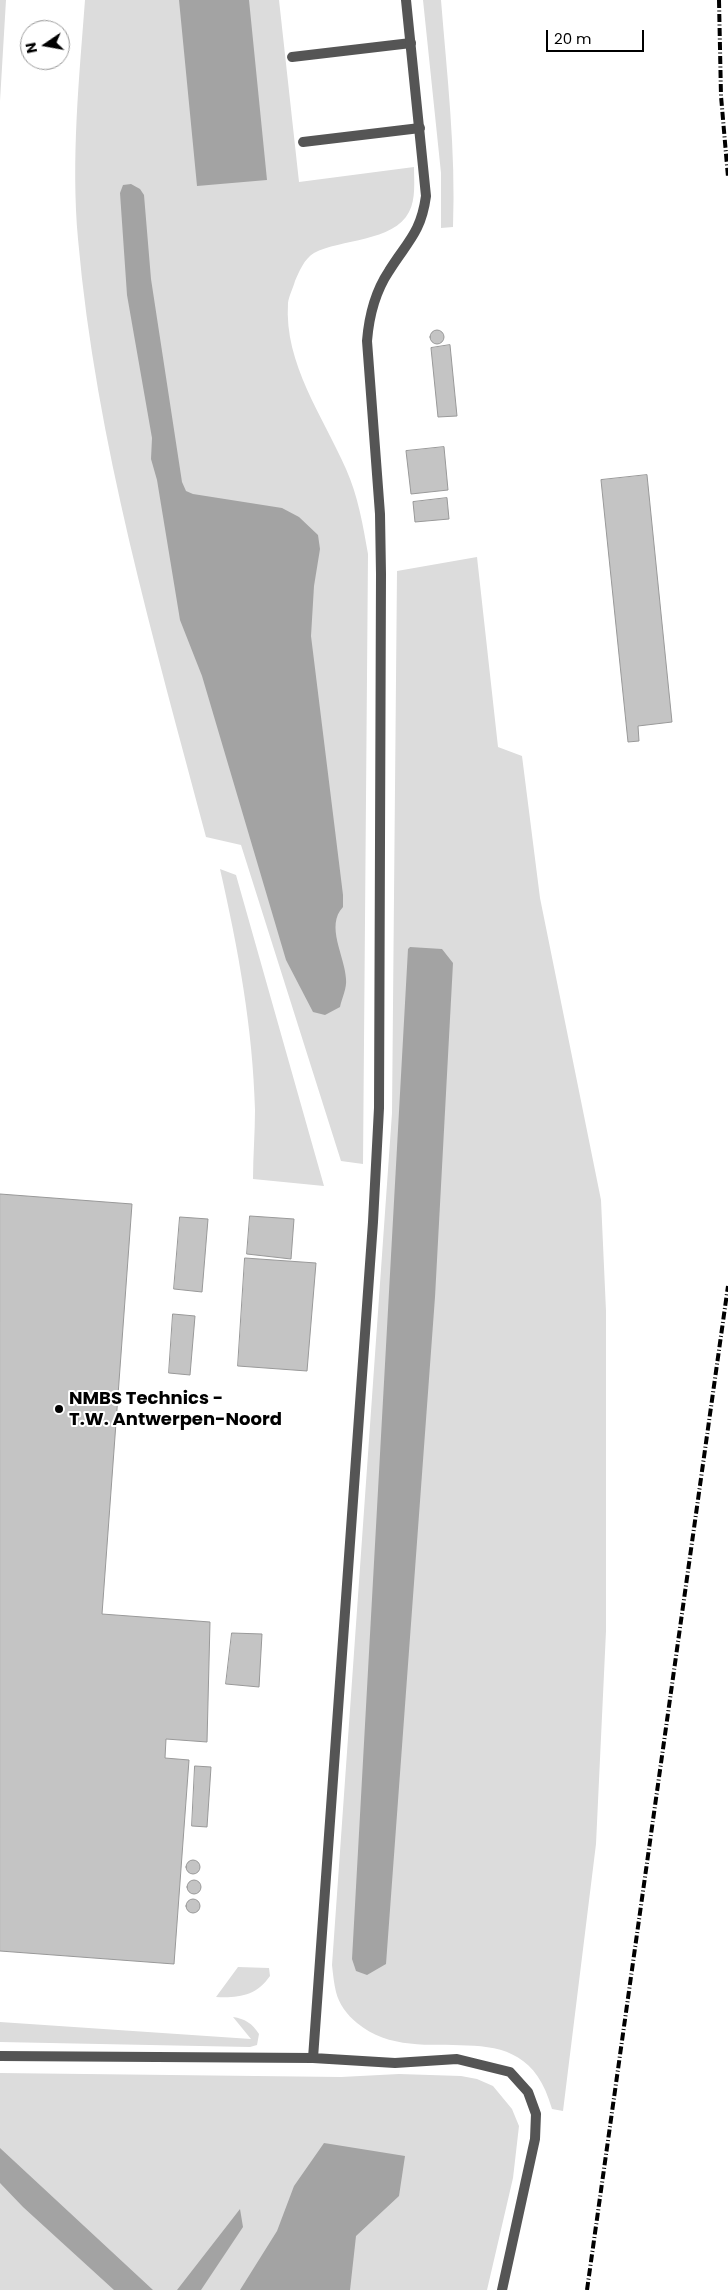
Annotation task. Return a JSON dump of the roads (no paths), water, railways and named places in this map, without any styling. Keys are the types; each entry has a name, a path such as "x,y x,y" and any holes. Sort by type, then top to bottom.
{"street":[{"path":"313,2058 373,1222 379,1108 381,544 367,341 369,318 378,291 388,272 412,239 423,216 425,178 406,0"},
{"path":"292,57 411,43"},
{"path":"303,142 420,128"},
{"path":"0,2056 313,2058 395,2063 457,2059 510,2072 528,2092 536,2114 535,2138 502,2290"}],"railway":[{"path":"719,0 721,96 728,177"},
{"path":"587,2290 728,1286"}],"place":[{"name":"NMBS Technics - T.W. Antwerpen-Noord","path":"59,1409"}]}
